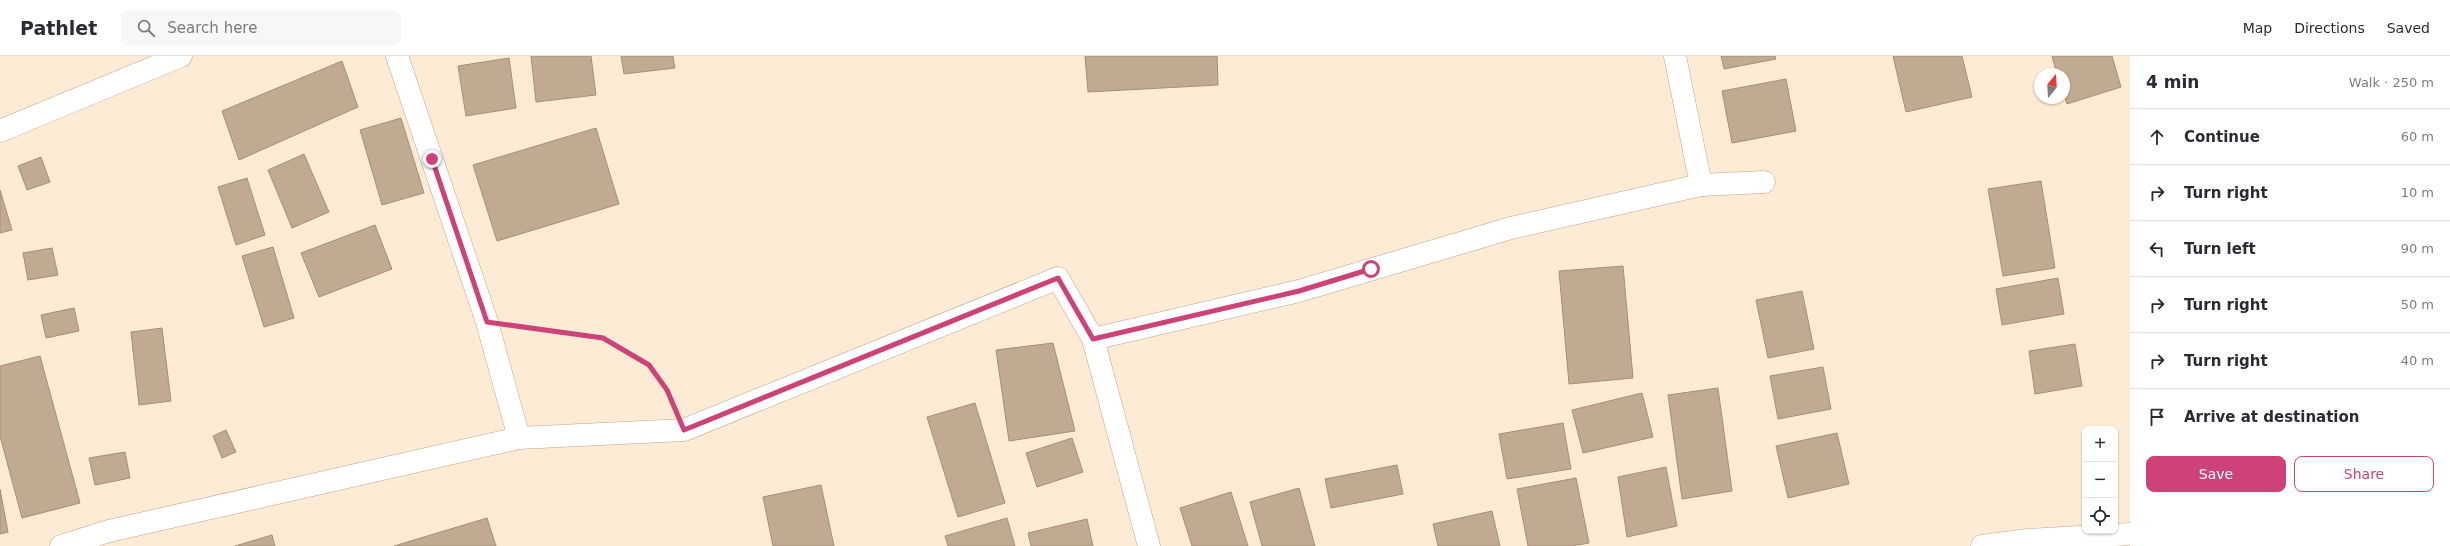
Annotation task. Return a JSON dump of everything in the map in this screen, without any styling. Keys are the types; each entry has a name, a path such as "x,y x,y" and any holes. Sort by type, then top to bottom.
{"street":[{"path":"0,131 181,56"},
{"path":"397,56 487,322 519,438"},
{"path":"1675,56 1701,186"},
{"path":"1093,339 1299,291 1511,228 1701,186 1764,182"},
{"path":"61,546 109,531 519,438 684,430 1058,278 1093,339 1150,546"},
{"path":"1982,546 2028,540 2130,534"}],"path":[{"path":"487,322 603,338 649,365 667,390 684,430"}],"building":[{"path":"531,56 591,56 596,95 536,102"},
{"path":"621,56 673,56 675,68 624,74"},
{"path":"1085,56 1217,56 1218,85 1088,92"},
{"path":"1721,56 1775,56 1776,59 1724,69"},
{"path":"1893,56 1962,56 1972,97 1906,112"},
{"path":"2052,56 2112,56 2121,87 2070,103 2070,68 2055,68"},
{"path":"509,58 516,108 466,116 458,66"},
{"path":"342,61 358,107 239,160 222,111"},
{"path":"1786,79 1796,131 1732,143 1722,91"},
{"path":"401,118 424,193 382,205 360,130"},
{"path":"596,128 619,204 497,241 473,165"},
{"path":"304,154 329,212 292,228 268,170"},
{"path":"41,157 50,182 27,190 18,166"},
{"path":"247,178 265,235 236,245 218,187"},
{"path":"2041,181 2055,268 2003,276 1988,189"},
{"path":"0,190 12,230 0,233"},
{"path":"375,225 392,269 319,297 301,253"},
{"path":"273,247 294,318 264,327 242,256"},
{"path":"52,248 58,275 28,280 23,253"},
{"path":"1623,266 1633,378 1569,384 1559,271"},
{"path":"2058,278 2064,314 2002,325 1996,289"},
{"path":"1802,291 1814,349 1768,358 1756,300"},
{"path":"74,308 79,331 46,338 41,315"},
{"path":"162,328 171,401 139,405 131,332"},
{"path":"1053,343 1075,431 1009,441 996,350"},
{"path":"2075,344 2082,386 2035,394 2029,351"},
{"path":"40,356 80,503 22,518 0,436 0,366"},
{"path":"1823,367 1831,409 1778,419 1770,376"},
{"path":"1718,388 1732,491 1682,499 1668,395"},
{"path":"1642,393 1653,437 1583,453 1572,410"},
{"path":"975,403 1005,503 958,517 927,417"},
{"path":"1563,423 1571,469 1507,479 1499,434"},
{"path":"226,430 236,452 222,458 213,436"},
{"path":"1837,433 1849,484 1788,498 1776,446"},
{"path":"1072,438 1083,472 1037,487 1026,453"},
{"path":"125,452 130,478 95,485 89,458"},
{"path":"1397,465 1403,494 1331,508 1325,479"},
{"path":"1666,467 1677,526 1627,537 1618,477"},
{"path":"1576,478 1589,543 1572,546 1528,546 1517,489"},
{"path":"821,485 834,546 773,546 763,497"},
{"path":"1299,488 1315,546 1262,546 1250,502"},
{"path":"0,489 8,532 0,534"},
{"path":"1231,492 1248,546 1192,546 1180,508"},
{"path":"1492,511 1500,546 1438,546 1433,524"},
{"path":"487,518 496,546 394,546"},
{"path":"1007,518 1015,546 948,546 945,536"},
{"path":"1087,519 1093,546 1031,546 1028,533"},
{"path":"272,535 275,546 235,546"}],"route":[{"path":"432,159 487,322 603,338 649,365 667,390 684,430 1058,278 1093,339 1299,291 1371,269"}]}
